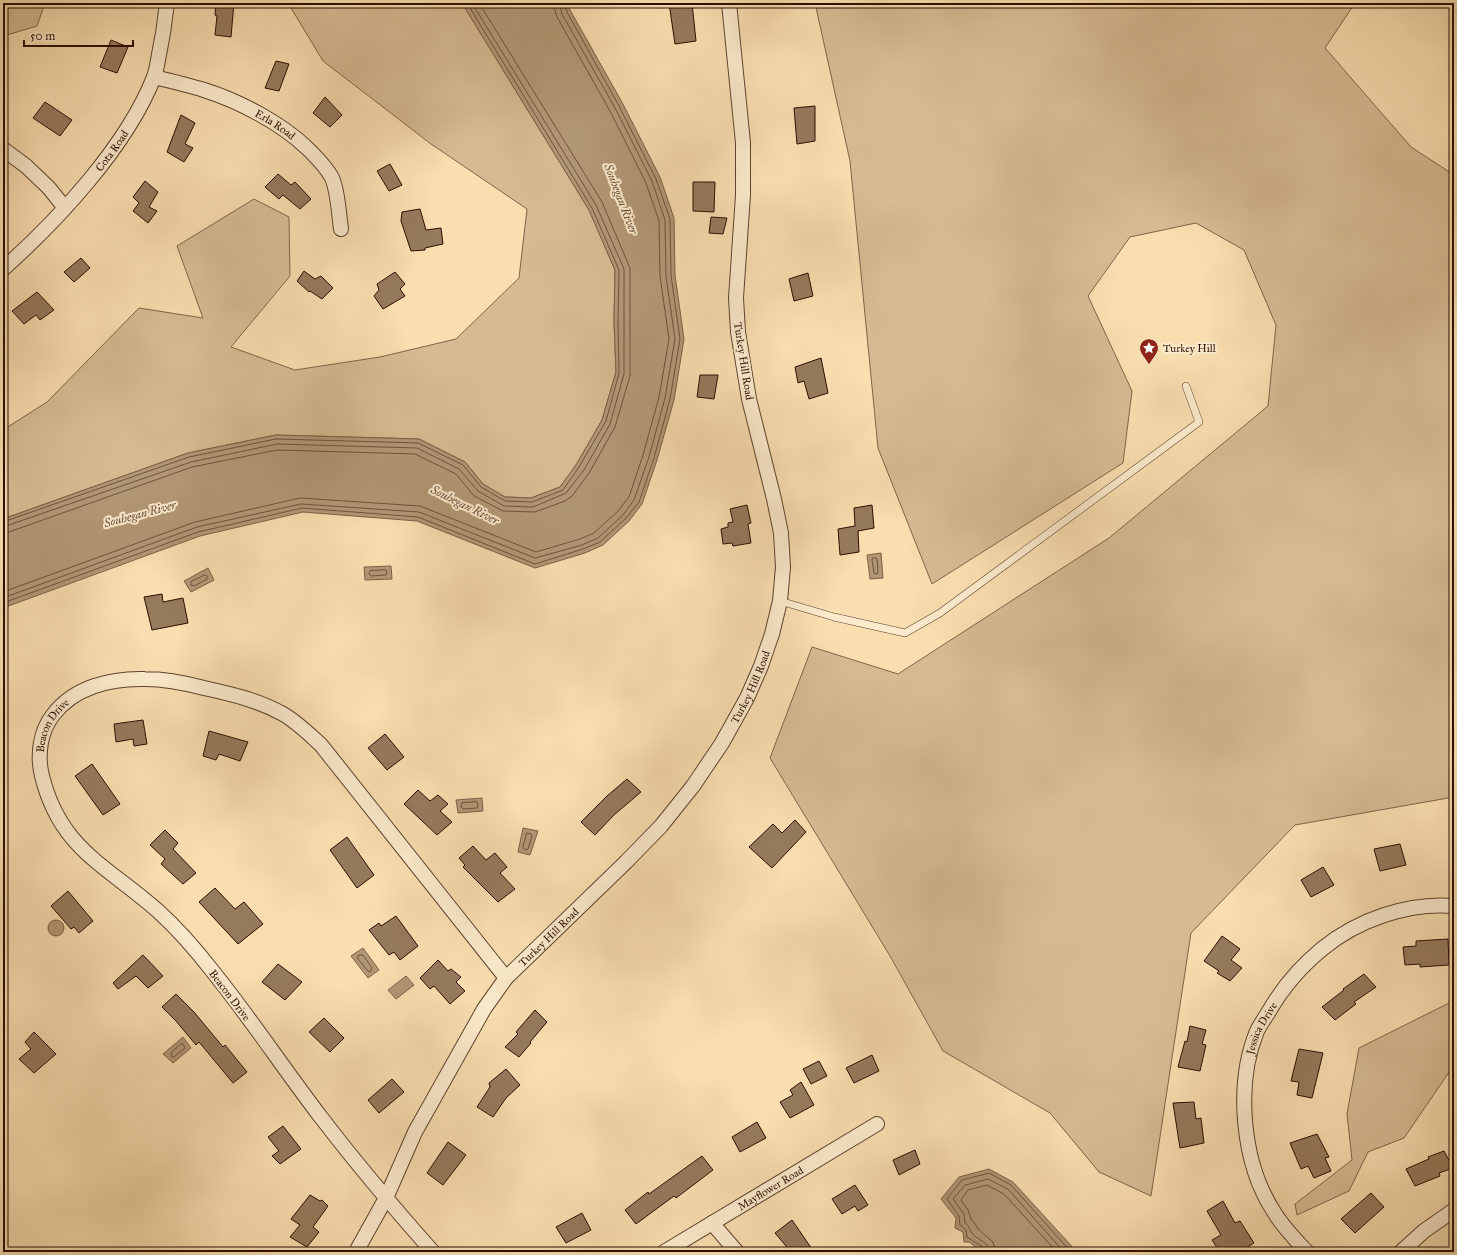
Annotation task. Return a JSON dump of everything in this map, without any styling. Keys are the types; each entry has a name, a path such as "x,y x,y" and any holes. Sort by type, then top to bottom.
{"street":[{"name":"Cota Road","path":"3,269 65,208 117,144 139,109 154,76 162,41 167,3"},
{"name":"Turkey Hill Road","path":"356,1252 386,1198 415,1132 475,1024 506,978 626,862 661,826 693,786 722,743 747,698 761,666 772,634 780,601 783,567 781,533 749,399 738,332 736,298 742,195 743,143 729,3"},
{"name":"Erla Road","path":"154,76 205,90 236,102 295,136 320,160 332,179 339,208 341,229"},
{"path":"3,149 26,166 49,188 65,208"},
{"name":"Beacon Drive","path":"433,1252 386,1198 316,1110 215,973 182,934 157,910 90,857 66,832 50,802 40,769 39,751 43,734 50,718 61,705 74,695 88,688 104,683 136,678 186,684 235,695 268,706 283,714 297,723 321,745 506,978"},
{"name":"Jessica Drive","path":"1307,1252 1274,1212 1259,1184 1249,1153 1245,1122 1244,1090 1248,1060 1257,1031 1278,995 1304,964 1333,940 1366,921 1405,909 1445,905 1454,906"},
{"name":"Mayflower Road","path":"664,1252 877,1124"},
{"path":"1401,1252 1424,1231 1454,1210"},
{"path":"712,1223 737,1252"}],"lane":[{"path":"780,601 834,617 905,633 940,613 1199,422 1186,386"}],"shaded area":[{"path":"3,3 45,3 37,26 7,35 3,32"},
{"path":"288,3 462,3 589,210 615,270 614,322 616,372 602,420 576,465 560,487 531,498 505,497 483,484 465,462 419,439 276,435 188,453 3,519 3,430 47,402 139,308 203,318 177,246 254,199 289,217 290,276 231,347 295,370 380,357 456,339 519,278 527,209 431,144 323,61"},
{"path":"815,3 1355,3 1325,48 1411,147 1454,175 1454,797 1295,825 1191,933 1151,1196 1099,1172 1050,1113 943,1051 890,956 770,758 812,647 898,674 1109,538 1268,406 1276,325 1244,250 1196,223 1130,237 1088,296 1132,391 1123,463 932,584 878,448 850,161"},
{"path":"1454,1002 1454,1065 1404,1138 1368,1152 1349,1191 1297,1215 1295,1204 1352,1160 1347,1114 1359,1048 1449,1003"}],"water":[{"name":"Souhegan River","path":"462,3 567,3 623,104 660,177 674,218 675,275 684,339 674,400 657,460 642,504 629,521 603,545 585,553 535,568 417,521 303,512 200,536 3,608 3,519 188,453 276,435 419,439 465,462 483,484 505,497 531,498 560,487 576,465 602,420 616,372 614,322 615,270 589,210"},
{"path":"881,553 883,578 870,579 867,555"},
{"path":"391,566 392,579 365,580 364,567"},
{"path":"208,568 214,580 191,592 184,581"},
{"path":"482,798 483,811 458,813 456,800"},
{"path":"523,828 538,831 530,855 518,852"},
{"path":"53,920 59,920 64,925 62,934 59,936 53,936 48,931 48,925"},
{"path":"363,948 379,970 368,978 351,956"},
{"path":"406,976 414,985 396,999 388,990"},
{"path":"183,1037 191,1048 173,1063 163,1054"},
{"path":"989,1169 1013,1182 1077,1252 983,1252 969,1242 964,1242 963,1232 955,1228 956,1218 941,1199 959,1177"}],"building":[{"path":"216,3 234,3 231,37 215,35 217,16 215,15"},
{"path":"669,3 692,3 696,41 675,44"},
{"path":"111,40 128,47 117,73 100,67"},
{"path":"276,61 289,64 279,91 265,88"},
{"path":"325,97 342,115 330,127 313,113"},
{"path":"45,102 72,120 60,136 33,118"},
{"path":"815,106 815,141 797,144 794,108"},
{"path":"181,115 195,123 185,144 193,148 184,162 167,152"},
{"path":"390,164 402,185 389,191 377,171"},
{"path":"278,174 291,185 295,182 311,199 300,209 283,195 279,199 265,187"},
{"path":"145,181 158,192 149,207 157,211 148,223 133,211 139,203 133,197"},
{"path":"693,182 715,182 714,212 693,211"},
{"path":"420,209 426,230 441,228 443,244 425,248 425,250 411,251 401,221 402,212"},
{"path":"711,217 727,218 723,234 709,233"},
{"path":"81,258 90,268 74,282 64,272"},
{"path":"304,271 315,279 321,276 333,288 322,299 310,291 309,292 297,281"},
{"path":"395,272 405,284 400,289 405,296 383,309 374,296 379,290 377,284"},
{"path":"808,273 813,296 794,301 789,279"},
{"path":"37,292 54,310 40,320 36,315 24,324 12,311"},
{"path":"821,358 828,393 809,399 804,381 798,383 795,367"},
{"path":"700,375 718,375 714,399 697,397"},
{"path":"747,505 751,523 748,524 751,543 733,546 732,543 723,544 721,529 728,527 728,523 733,522 730,509"},
{"path":"872,505 874,528 858,531 859,552 840,555 838,529 855,526 854,508"},
{"path":"162,594 163,602 183,598 188,623 152,630 144,597"},
{"path":"143,720 147,744 134,746 133,739 116,742 114,724"},
{"path":"209,731 248,742 240,761 219,754 216,760 203,756"},
{"path":"385,734 404,757 387,770 368,748"},
{"path":"92,764 120,804 103,815 75,776"},
{"path":"627,779 641,792 614,815 595,835 581,822 607,796"},
{"path":"418,790 430,801 438,795 448,804 440,811 452,822 437,835 404,804"},
{"path":"795,820 806,832 772,868 749,847 773,824 782,833"},
{"path":"165,830 178,843 173,849 196,873 183,884 161,864 165,859 150,845"},
{"path":"347,837 374,875 357,888 330,850"},
{"path":"1400,844 1406,865 1380,871 1374,849"},
{"path":"473,846 486,860 495,853 507,867 500,873 515,889 498,902 463,867 465,865 459,858"},
{"path":"1323,867 1334,885 1311,897 1301,880"},
{"path":"215,888 235,909 244,902 263,924 238,944 199,902"},
{"path":"68,891 93,921 79,933 74,927 71,929 51,906"},
{"path":"396,916 418,946 400,960 394,952 389,955 369,930 379,923 381,926"},
{"path":"1222,936 1240,949 1231,960 1242,968 1230,981 1217,973 1219,971 1204,961"},
{"path":"1448,939 1449,965 1420,967 1420,964 1405,965 1403,947 1416,946 1416,941"},
{"path":"143,955 163,976 148,988 136,976 118,989 113,983"},
{"path":"438,960 448,971 451,969 461,977 456,982 465,991 450,1004 434,986 430,989 420,978"},
{"path":"278,964 302,982 285,1000 262,982"},
{"path":"1364,974 1376,987 1354,1002 1356,1004 1335,1020 1322,1007"},
{"path":"176,994 194,1012 223,1047 225,1045 247,1072 233,1083 199,1042 196,1045 162,1007"},
{"path":"535,1010 547,1022 519,1057 505,1047 518,1034 516,1032"},
{"path":"324,1018 344,1038 330,1052 309,1032"},
{"path":"1190,1026 1206,1030 1202,1044 1206,1045 1200,1071 1178,1067 1185,1041 1187,1042"},
{"path":"34,1032 56,1054 34,1073 19,1059 31,1049 25,1042"},
{"path":"1299,1049 1323,1053 1312,1098 1297,1095 1299,1082 1291,1081"},
{"path":"872,1055 879,1071 854,1083 846,1068"},
{"path":"819,1061 827,1076 811,1084 803,1069"},
{"path":"506,1069 520,1085 506,1098 493,1117 477,1107 490,1087 489,1083"},
{"path":"392,1079 404,1092 379,1113 368,1100"},
{"path":"801,1082 814,1105 790,1118 780,1102 793,1095 790,1090"},
{"path":"1194,1102 1196,1119 1201,1118 1204,1143 1180,1148 1173,1103"},
{"path":"757,1122 766,1138 740,1152 732,1137"},
{"path":"283,1126 301,1149 280,1164 272,1156 279,1151 268,1137"},
{"path":"1317,1134 1329,1157 1325,1158 1331,1171 1314,1178 1308,1166 1301,1169 1290,1143"},
{"path":"448,1142 466,1155 443,1185 427,1173"},
{"path":"915,1150 920,1164 899,1175 893,1160"},
{"path":"1444,1151 1453,1168 1439,1173 1440,1176 1415,1186 1406,1169 1429,1159 1428,1157"},
{"path":"702,1156 713,1170 676,1198 674,1196 636,1224 625,1210 648,1192 649,1194"},
{"path":"855,1185 868,1205 858,1211 855,1206 842,1214 832,1199"},
{"path":"1371,1193 1384,1207 1355,1233 1341,1219"},
{"path":"310,1195 320,1201 322,1200 328,1206 313,1227 319,1232 307,1247 290,1237 300,1225 291,1219"},
{"path":"1223,1201 1235,1223 1240,1221 1254,1243 1239,1252 1233,1252 1230,1247 1220,1252 1212,1240 1221,1235 1207,1211"},
{"path":"582,1213 591,1230 566,1243 556,1227"},
{"path":"792,1220 814,1252 791,1252 775,1233"}],"place":[{"name":"Turkey Hill","path":"1149,365"}]}
